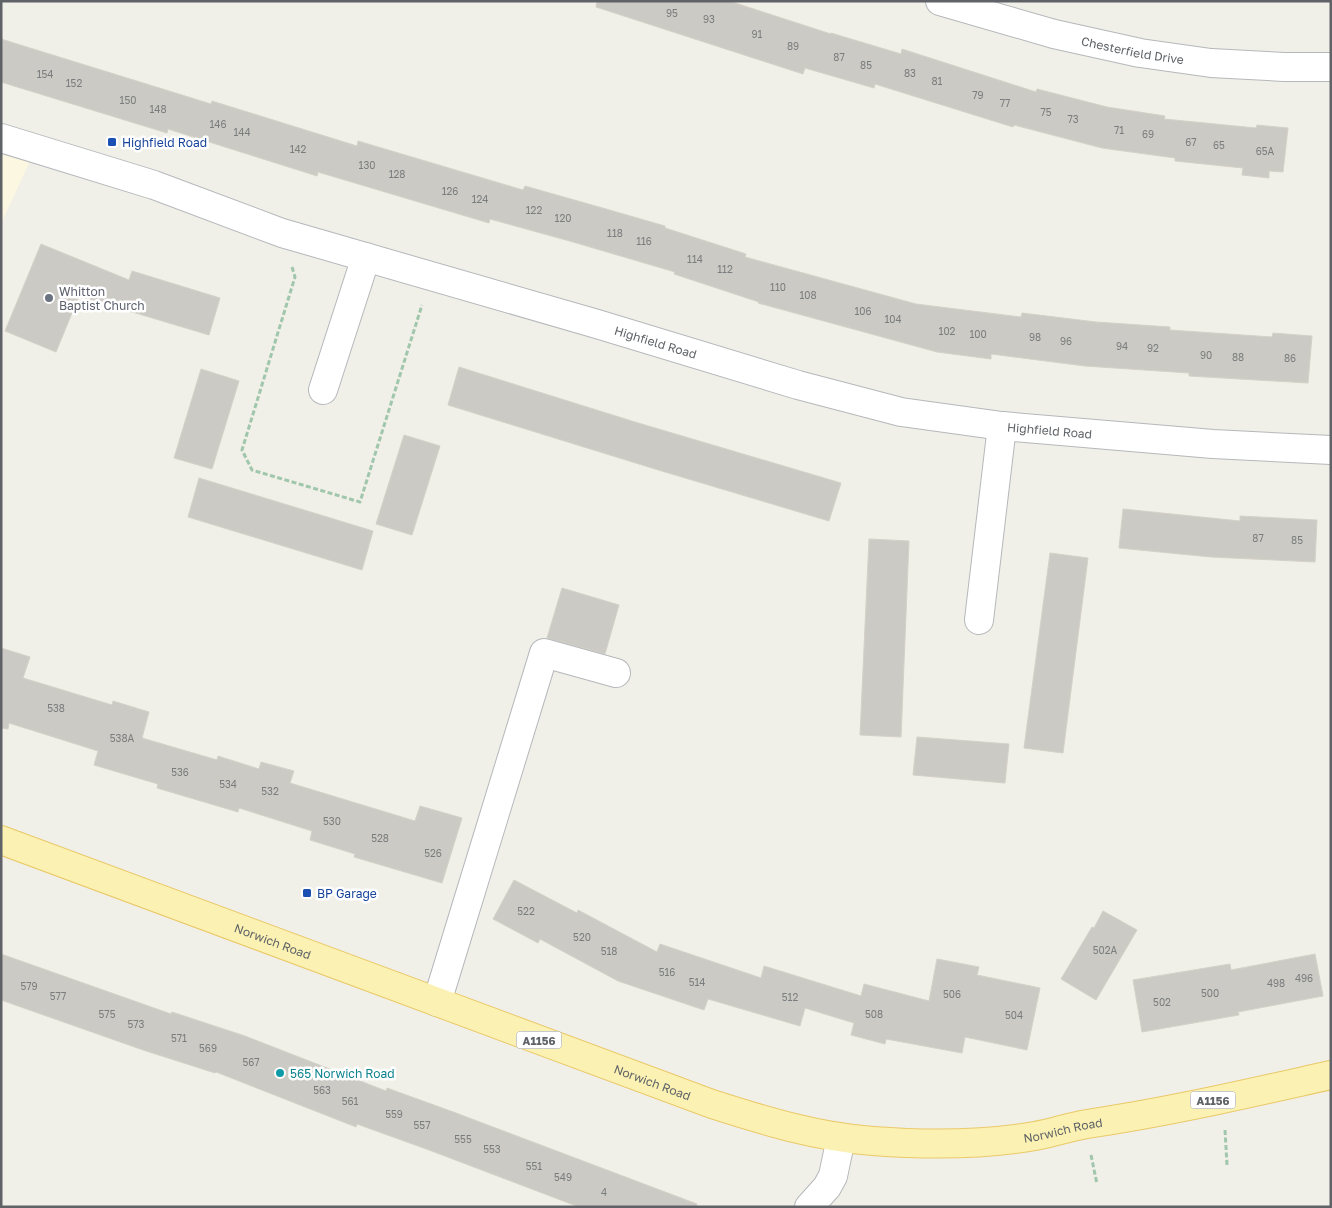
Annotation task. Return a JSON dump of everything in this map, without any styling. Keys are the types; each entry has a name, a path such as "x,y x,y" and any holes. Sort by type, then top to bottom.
{"main road":[{"name":"Norwich Road","path":"1,840 736,1112 787,1128 841,1138 930,1143 1035,1136 1331,1075"}],"street":[{"name":"Chesterfield Drive","path":"940,1 1054,34 1140,53 1211,63 1284,67 1331,66"},
{"name":"Highfield Road","path":"1,138 154,185 282,233 798,385 901,412 1002,426 1213,444 1331,450"},
{"path":"323,390 366,257"},
{"path":"979,620 1002,426"},
{"path":"438,1002 544,653 616,673"},
{"path":"809,1207 827,1187 833,1176 841,1138"}],"shaded area":[{"path":"1,130 37,146 1,224"}],"building":[{"path":"597,1 729,1 831,34 901,54 902,49 1036,92 1037,89 1107,107 1165,116 1164,119 1256,128 1257,125 1288,128 1283,172 1269,171 1269,178 1242,175 1243,168 1175,161 1175,158 1102,148 1014,125 1013,127 875,84 874,88 805,68 803,74 596,7"},
{"path":"1,39 211,104 212,101 357,146 358,141 523,190 525,186 665,226 665,228 746,254 745,257 916,304 1021,317 1022,313 1096,322 1170,327 1170,330 1272,337 1273,333 1312,336 1308,383 1189,376 1189,373 1085,366 991,354 991,359 937,352 758,303 674,274 675,272 573,242 490,219 489,223 318,172 317,176 168,129 167,133 1,82"},
{"path":"41,244 129,280 132,271 220,298 209,335 79,296 56,352 5,331"},
{"path":"459,367 841,483 829,521 448,405"},
{"path":"201,369 239,381 212,469 174,458"},
{"path":"404,435 440,446 412,535 376,524"},
{"path":"199,478 373,531 362,570 188,517"},
{"path":"1123,509 1240,521 1240,516 1317,520 1315,562 1211,557 1119,548"},
{"path":"869,539 909,541 901,737 860,735"},
{"path":"1050,553 1088,558 1063,753 1024,748"},
{"path":"562,588 619,605 605,654 547,638"},
{"path":"1,648 30,657 23,678 112,705 113,701 149,712 142,738 217,760 218,756 259,769 261,762 294,771 290,783 415,821 420,806 462,818 442,883 354,857 355,854 310,840 312,831 239,808 238,812 157,788 158,784 94,765 98,751 9,723 8,729 1,728"},
{"path":"917,737 1009,744 1005,783 913,775"},
{"path":"514,880 577,913 578,910 657,952 660,944 761,978 764,966 861,996 864,984 929,1001 937,959 979,967 977,975 1040,988 1027,1050 965,1037 962,1053 886,1039 885,1044 851,1035 854,1023 805,1008 800,1026 708,999 704,1010 618,981 540,939 538,943 493,919"},
{"path":"1103,911 1137,930 1096,1000 1061,979"},
{"path":"1,954 171,1014 172,1012 245,1036 386,1091 387,1088 456,1113 697,1204 696,1207 579,1207 357,1124 356,1127 216,1072 143,1050 1,1000"},
{"path":"1315,954 1323,996 1238,1012 1239,1015 1142,1032 1133,980 1230,964 1231,970"}],"place":[{"name":"Highfield Road","path":"112,142"},
{"name":"Whitton Baptist Church","path":"49,298"},
{"name":"BP Garage","path":"307,893"},
{"name":"565 Norwich Road","path":"280,1073"}]}
